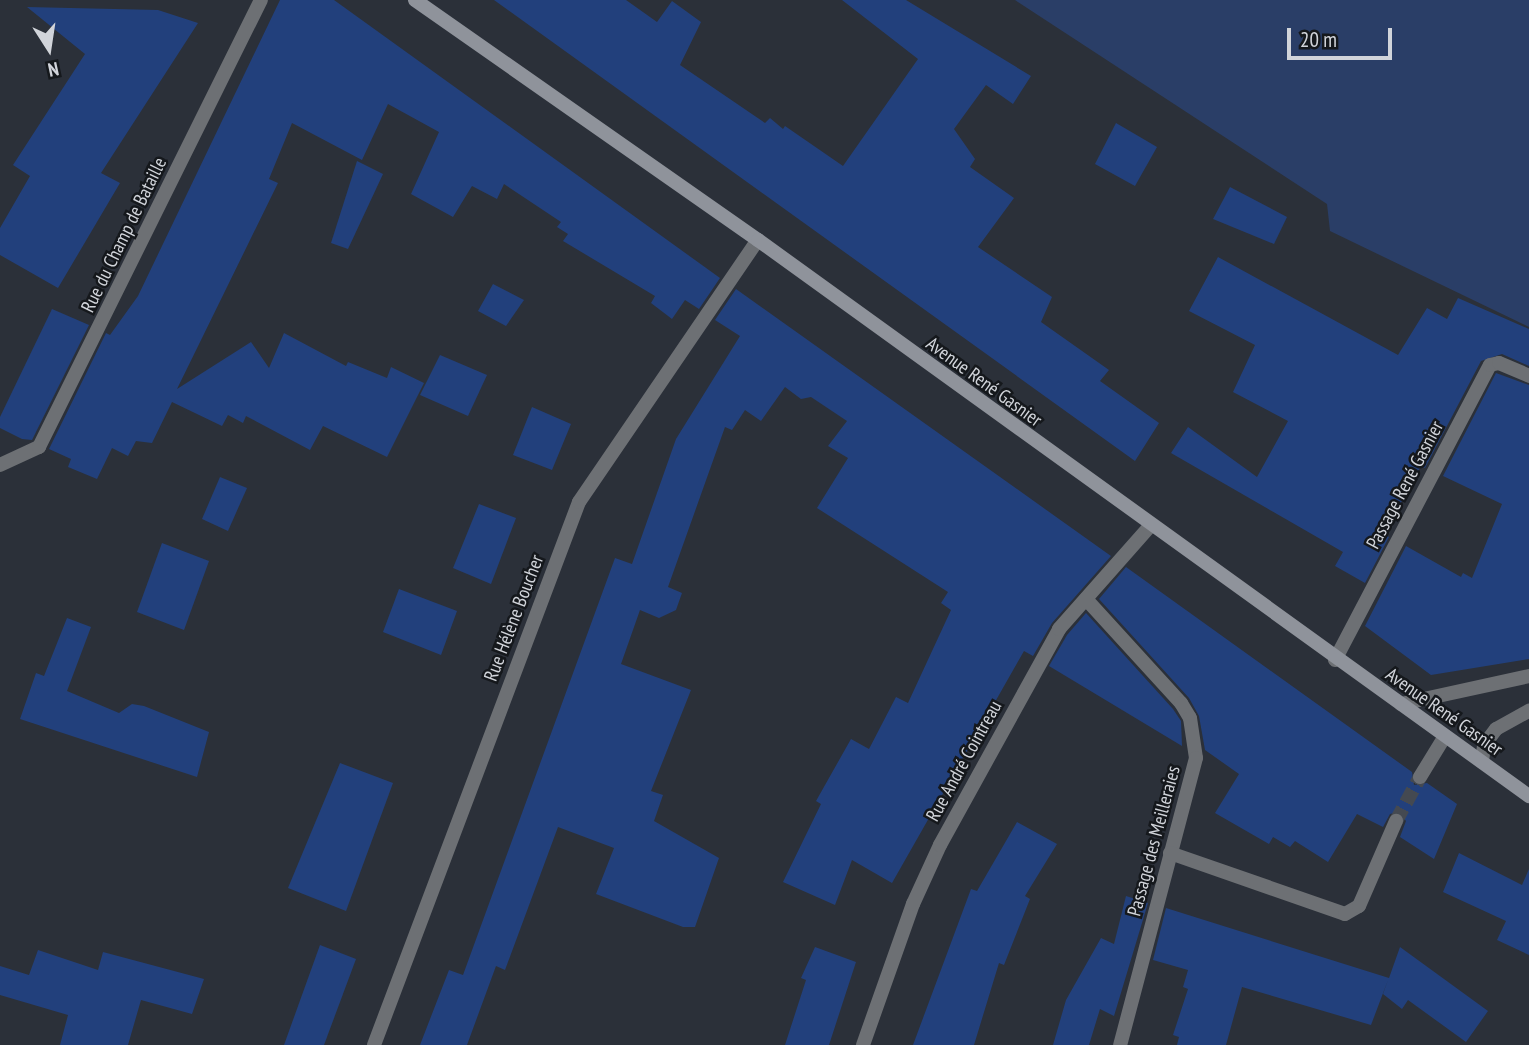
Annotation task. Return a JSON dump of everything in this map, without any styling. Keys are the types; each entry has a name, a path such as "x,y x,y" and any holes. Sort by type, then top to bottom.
{"main road":[{"name":"Avenue René Gasnier","path":"415,0 758,240 1335,660 1529,796"}],"street":[{"name":"Rue du Champ de Bataille","path":"0,465 39,447 261,0"},
{"name":"Rue Hélène Boucher","path":"374,1045 579,502 758,240"},
{"name":"Passage René Gasnier","path":"1335,660 1490,365 1499,363 1529,376"},
{"name":"Rue André Cointreau","path":"863,1045 913,904 940,845 1059,629 1151,525"},
{"name":"Passage des Meilleraies","path":"1086,599 1151,665 1190,718 1196,758 1121,1045"},
{"path":"1401,704 1529,676"},
{"path":"1482,762 1485,745 1496,729 1529,711"},
{"path":"1420,777 1445,736"},
{"path":"1170,853 1345,914 1359,906 1396,821"}],"shaded area":[{"path":"1015,0 1529,0 1529,327 1330,231 1327,204"}],"building":[{"path":"280,0 334,0 720,278 699,309 685,300 672,319 651,303 655,296 563,241 568,234 557,227 561,222 504,184 497,199 472,186 453,217 411,194 439,132 388,104 362,160 292,123 269,179 278,183 177,389 251,342 269,368 284,333 346,366 348,362 387,378 391,367 424,383 387,457 323,426 310,450 246,416 243,423 228,415 222,426 172,402 152,443 136,441 128,456 112,448 97,479 68,467 71,459 49,449 106,333 110,335 138,296"},
{"path":"494,0 626,0 657,22 672,1 701,22 680,65 765,123 770,118 783,129 785,126 843,166 918,59 842,0 906,0 1031,76 1013,104 986,85 954,129 975,159 970,167 1014,198 978,247 1052,297 1041,322 1109,370 1100,381 1159,423 1135,461"},
{"path":"27,7 158,10 198,23 101,173 120,183 58,288 0,255 0,228 30,176 13,165 85,54"},
{"path":"1116,123 1157,147 1135,186 1095,164"},
{"path":"357,161 383,174 348,249 331,243"},
{"path":"1230,187 1287,217 1274,244 1213,219"},
{"path":"1218,257 1398,355 1427,308 1447,319 1458,298 1529,329 1529,366 1502,354 1481,361 1425,468 1421,466 1384,534 1389,537 1365,583 1335,566 1343,552 1171,453 1188,427 1257,477 1288,421 1233,392 1255,345 1189,311"},
{"path":"493,284 524,300 506,326 478,311"},
{"path":"736,289 1111,556 1052,623 1033,656 1024,651 892,883 852,860 835,905 783,882 821,804 816,801 851,739 869,749 896,697 908,703 951,610 941,603 948,592 817,508 848,458 828,446 847,421 811,397 801,399 785,387 761,421 745,410 732,430 725,427 668,587 682,593 676,610 659,618 640,610 621,664 691,690 651,791 663,795 654,821 719,858 695,927 683,927 596,894 614,848 558,827 505,970 496,966 467,1045 420,1045 449,970 463,975 615,558 632,564 676,439 740,336 715,320"},
{"path":"52,309 89,325 32,440 22,439 0,428 0,417"},
{"path":"440,355 487,375 468,416 420,395"},
{"path":"1496,373 1529,385 1529,659 1431,675 1365,626 1406,546 1461,577 1463,573 1472,578 1502,504 1443,476"},
{"path":"532,407 571,424 552,470 513,455"},
{"path":"220,477 247,488 228,531 202,519"},
{"path":"479,504 516,518 491,584 453,568"},
{"path":"162,543 209,561 184,630 137,612"},
{"path":"1126,567 1412,772 1414,785 1427,783 1457,804 1434,859 1400,837 1406,821 1399,812 1390,814 1383,827 1357,814 1328,862 1295,841 1290,847 1273,837 1269,844 1215,813 1239,774 1205,750 1199,716 1189,698 1099,599"},
{"path":"399,589 457,611 441,655 383,632"},
{"path":"1086,613 1173,709 1181,721 1182,746 1049,666 1067,635"},
{"path":"67,618 91,627 67,691 119,713 132,704 144,706 209,732 197,777 20,719 36,673 44,676"},
{"path":"340,763 393,783 346,911 288,888"},
{"path":"1017,822 1057,844 1025,896 1030,899 1004,965 999,963 974,1045 913,1045 971,889 977,891"},
{"path":"1459,853 1522,885 1529,869 1529,955 1497,940 1506,921 1443,892"},
{"path":"1126,896 1148,903 1114,1016 1100,1009 1089,1045 1053,1045 1066,1000 1101,938 1114,944"},
{"path":"1166,908 1389,978 1400,947 1488,1011 1466,1042 1408,1000 1402,1009 1383,994 1388,980 1371,1025 1242,987 1226,1045 1177,1045 1179,1037 1173,1035 1188,989 1183,987 1188,970 1153,960"},
{"path":"320,945 356,959 324,1045 284,1045"},
{"path":"815,947 856,962 829,1045 785,1045 806,980 801,978"},
{"path":"38,950 98,970 103,952 204,979 192,1014 141,1000 128,1045 60,1045 68,1015 0,995 0,966 29,975"}],"tunnel":[{"path":"1396,821 1420,777"}]}
